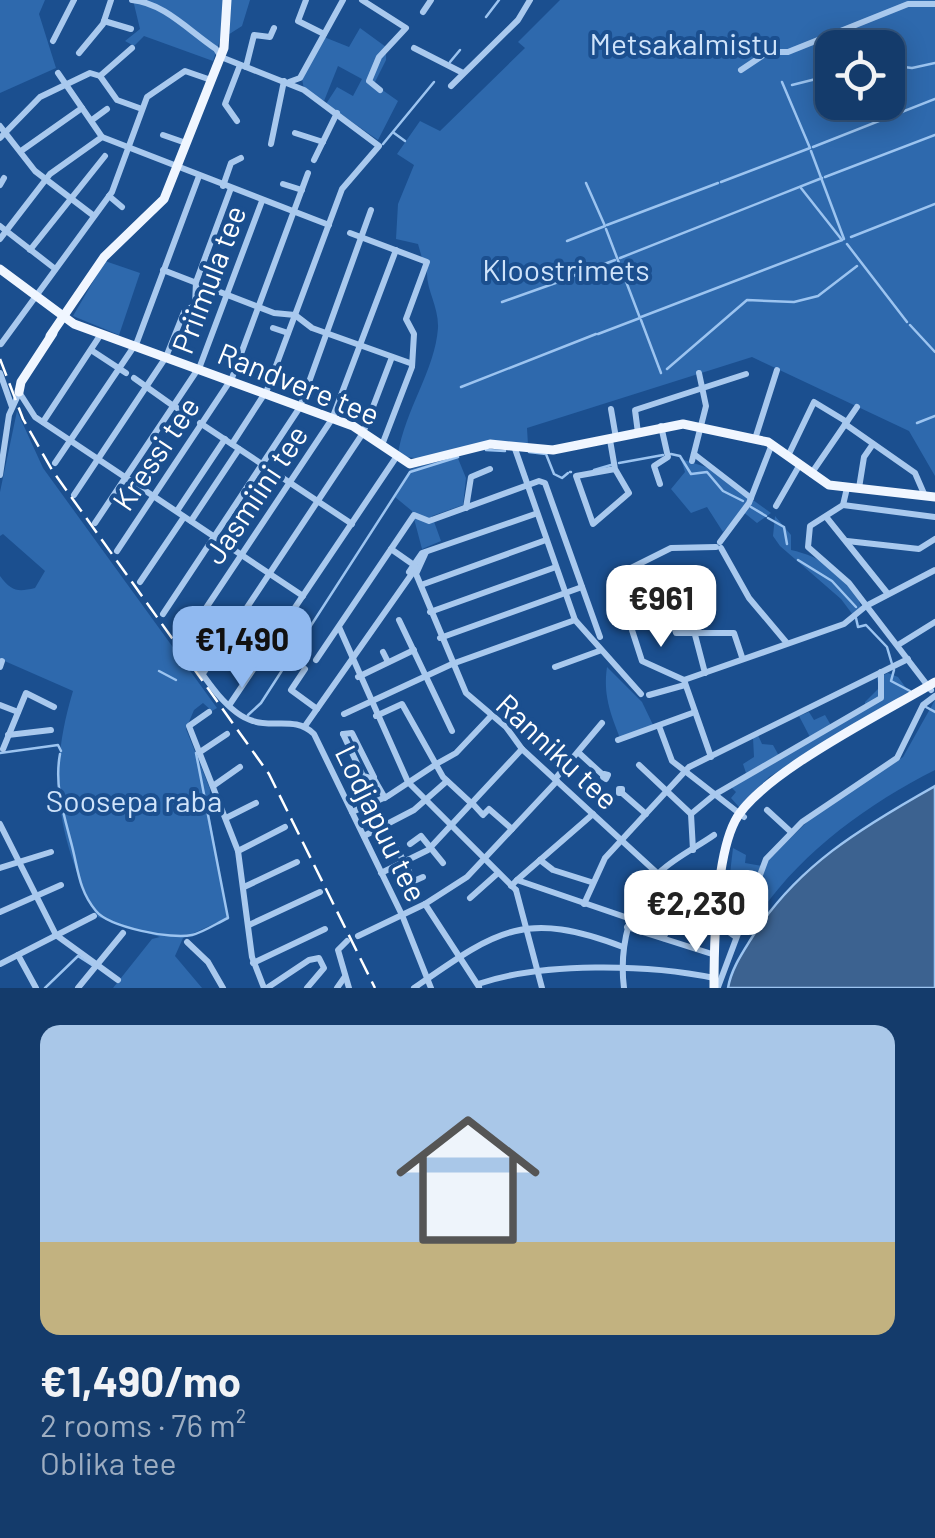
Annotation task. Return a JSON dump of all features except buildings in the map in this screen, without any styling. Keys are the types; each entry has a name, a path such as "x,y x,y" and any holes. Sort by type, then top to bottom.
{"main road":[{"path":"19,392 20,382 84,285 108,254 161,204 212,80 227,0"},
{"name":"Randvere tee","path":"0,269 87,328 364,431 397,456 416,464 480,446 519,452 553,450 613,440 662,426 701,428 772,444 829,486 930,497"},
{"path":"716,985 724,852 741,816 761,789 933,688"},
{"path":"717,923 728,855 741,816"}],"street":[{"path":"54,41 74,0"},
{"path":"79,54 104,21 111,0"},
{"path":"132,0 151,2 243,66 304,90 379,146 342,189 266,394 140,582"},
{"path":"306,0 298,20 324,34"},
{"path":"304,90 300,78 343,0"},
{"path":"362,0 406,28 373,66 369,82 380,90"},
{"path":"422,12 431,0"},
{"path":"451,86 518,20 530,0"},
{"path":"742,70 768,52 788,52 908,4 935,4"},
{"path":"104,21 132,29"},
{"path":"237,121 226,104 254,34 270,37 274,28"},
{"path":"100,76 132,48"},
{"path":"414,48 463,73"},
{"path":"1,344 33,295 109,196 148,97 185,71 212,80"},
{"path":"58,73 102,137 329,225"},
{"path":"94,216 46,179 2,132 36,101 90,73 100,76 117,100 142,109"},
{"path":"286,81 300,78"},
{"path":"272,144 286,81"},
{"path":"20,151 82,108"},
{"path":"92,120 107,109"},
{"path":"314,160 336,114"},
{"path":"163,134 186,144"},
{"path":"300,134 323,142"},
{"path":"0,238 3,228 46,179 102,137"},
{"path":"30,250 104,156"},
{"path":"74,495 166,357 184,312 195,305 196,282 232,162 241,158"},
{"name":"Kressi tee","path":"116,551 231,381 308,172"},
{"path":"56,463 122,370 134,346 199,176"},
{"path":"283,184 302,190"},
{"path":"109,196 122,207"},
{"name":"Priimula tee","path":"95,523 198,369 262,201"},
{"path":"162,614 300,406 372,210"},
{"path":"3,228 54,268"},
{"path":"350,233 426,262 406,319 414,334 410,362 382,444"},
{"name":"Jasmiini tee","path":"182,644 332,418 396,250"},
{"path":"163,270 258,308 295,314 328,334 410,362"},
{"path":"272,328 288,334"},
{"path":"42,422 102,333"},
{"path":"91,350 122,370"},
{"path":"204,672 364,431 392,358"},
{"path":"755,438 777,370"},
{"path":"0,373 12,408"},
{"path":"699,373 706,406 693,458 751,498"},
{"path":"638,434 635,410 746,374"},
{"path":"134,378 189,416"},
{"path":"0,475 12,408 19,392"},
{"path":"19,392 30,412 42,422 303,596"},
{"path":"788,456 814,402 916,472 930,497"},
{"path":"810,475 857,407"},
{"path":"611,409 615,470 629,493 593,524 576,476 615,470"},
{"path":"201,423 352,524"},
{"path":"660,484 654,466 668,458 662,426"},
{"path":"184,517 232,444"},
{"path":"719,546 751,498 772,444"},
{"path":"859,488 864,457 874,444"},
{"path":"519,452 535,514 575,620 599,651 645,694 844,624 866,606 935,570"},
{"path":"230,704 397,456"},
{"path":"776,506 799,466"},
{"path":"466,508 471,477 490,468"},
{"path":"316,660 414,515 429,521 526,486 545,483 600,638"},
{"path":"339,626 358,676 409,783 498,873 516,885 584,904 718,958 736,932 761,868 791,832 897,758 933,688 848,582 808,547 810,526 843,505 847,488"},
{"path":"843,505 935,517"},
{"path":"306,726 426,552 535,514"},
{"path":"827,518 888,594"},
{"path":"846,541 919,549 935,539"},
{"path":"420,585 546,540"},
{"path":"613,577 671,548 719,546"},
{"path":"719,546 749,598 786,642"},
{"path":"390,549 413,569"},
{"path":"430,612 556,567"},
{"name":"Ranniku tee","path":"413,569 466,693 685,899 736,932"},
{"path":"440,638 582,587"},
{"path":"669,608 676,634 734,633 742,657"},
{"path":"399,620 452,731"},
{"path":"344,714 452,664 575,620"},
{"path":"897,646 935,622"},
{"path":"631,627 642,661 685,683 711,757"},
{"path":"694,631 705,672"},
{"name":"Lodjapuu tee","path":"182,644 230,704 251,721 306,726 314,734 402,916 431,988"},
{"path":"358,676 414,650"},
{"path":"555,667 599,651"},
{"path":"384,652 388,662"},
{"path":"584,904 591,882 621,840 685,772 908,659"},
{"path":"305,669 291,690 317,709"},
{"path":"690,814 714,795 881,698 881,672"},
{"path":"3,749 26,693 54,707"},
{"path":"376,716 402,704 447,782 483,814 488,809 512,830"},
{"path":"0,705 18,712"},
{"path":"209,712 190,726 238,850 254,963 266,988 309,960 319,958 324,968 307,988"},
{"path":"618,740 695,712"},
{"path":"352,812 385,798 456,753 491,716"},
{"path":"358,936 402,916 468,877 602,723"},
{"path":"659,726 669,758 741,816"},
{"path":"8,735 51,730"},
{"path":"374,779 363,776 344,734 352,733 385,798"},
{"path":"200,752 227,734"},
{"path":"382,873 432,847 522,749"},
{"path":"579,752 603,775"},
{"path":"213,786 240,768"},
{"path":"643,770 690,814 692,850"},
{"path":"364,836 424,802 447,782"},
{"path":"622,793 646,814"},
{"path":"226,818 256,804"},
{"path":"767,810 791,832"},
{"path":"516,885 594,814"},
{"path":"1,827 56,935 118,980"},
{"path":"238,850 284,827"},
{"path":"624,988 621,966 629,923 658,874 714,835"},
{"path":"410,844 422,836 443,864"},
{"path":"394,843 414,881 423,877"},
{"path":"0,868 20,865 51,852"},
{"path":"540,860 552,870 591,882"},
{"path":"243,887 297,862"},
{"path":"470,898 498,873"},
{"path":"0,912 61,885"},
{"path":"516,885 542,988"},
{"path":"249,925 320,892"},
{"path":"664,938 685,899"},
{"path":"424,904 461,954 478,986 540,974 621,966 673,968 716,985"},
{"path":"0,964 94,916"},
{"path":"254,963 325,928"},
{"path":"414,988 488,937 528,928 572,930 623,947"},
{"path":"78,988 123,933"},
{"path":"348,941 338,950 349,988"},
{"path":"607,941 621,966"},
{"path":"192,948 208,962 223,988"},
{"path":"18,955 36,988"},
{"path":"337,988 344,978"}],"green space":[{"path":"0,0 45,0 39,14 56,68 0,93"},
{"path":"133,0 250,0 242,26 220,40 213,61 144,36 134,46 125,41 140,29"},
{"name":"Kloostrimets","path":"560,0 935,0 935,476 909,431 752,357 527,428 528,445 495,446 426,458 398,454 438,328 427,278 429,260 422,258 418,244 396,239 398,204 414,165 397,154 420,121 440,131 525,48 518,42"},
{"path":"360,28 386,47 386,60 374,84 398,101 378,140 326,104 337,87 353,96 362,79 338,66 324,101 304,89 302,79 324,37 349,47"},
{"path":"105,261 140,273 119,335 73,316"},
{"name":"Soosepa raba","path":"17,411 43,468 217,708 212,711 203,703 194,710 186,729 210,789 209,812 227,918 183,938 175,956 202,988 113,988 152,939 160,937 98,917 73,861 60,807 59,780 60,752 73,691 0,659 0,576 12,588 24,590 35,588 45,571 3,534 0,536 0,492"},
{"path":"457,456 466,478 463,505 432,516 441,541 422,549 412,511 395,497 411,469"},
{"path":"681,459 709,468 771,513 757,523 742,511 723,532 707,507 691,513 671,489 685,472"},
{"path":"775,516 791,535 791,550 824,562 851,586 861,607 853,615 841,599 780,546 773,536"},
{"path":"607,667 642,702 655,729 620,738 608,703"},
{"path":"888,673 898,677 909,692 769,777 739,807 731,798 736,792 730,786 747,776 743,764 754,757 753,738 758,735 762,744 773,745 779,756 811,739 799,716 809,712 814,720 825,715 832,727 865,710 865,702 879,688 877,678"},
{"path":"935,700 935,770 881,801 830,838 784,882 748,932 739,933 738,926 733,924 730,929 724,925 733,848 746,855 745,863 762,866 812,817 903,757"}],"shaded area":[{"path":"935,786 935,988 728,988 744,951 788,890 856,833"}],"waterway":[{"path":"486,17 499,0"},
{"path":"450,62 460,50"},
{"path":"905,67 935,63"},
{"path":"792,85 815,79"},
{"path":"383,144 434,82"},
{"path":"721,182 810,148 782,82"},
{"path":"813,147 935,99"},
{"path":"394,133 405,141"},
{"path":"825,177 935,135"},
{"path":"811,151 844,239"},
{"path":"620,258 822,178"},
{"path":"567,241 605,226 586,183"},
{"path":"607,225 718,183"},
{"path":"801,188 842,240"},
{"path":"851,237 935,204"},
{"path":"598,334 640,318 606,229"},
{"path":"641,317 842,240"},
{"path":"847,244 907,322"},
{"path":"565,279 615,260"},
{"path":"667,369 747,300 794,302 818,296 857,266"},
{"path":"502,302 564,280"},
{"path":"641,320 661,373"},
{"path":"910,325 935,352"},
{"path":"461,387 596,334"},
{"path":"917,423 935,416"},
{"path":"486,450 505,451"},
{"path":"529,452 546,454 554,474 562,478 568,473"},
{"path":"671,454 680,456 691,474 707,472 723,491 743,501"},
{"path":"619,463 663,455"},
{"path":"248,715 261,703 410,472 458,457"},
{"path":"594,470 611,465"},
{"path":"751,507 766,516"},
{"path":"768,518 784,527 787,544"},
{"path":"798,560 832,581 856,607"},
{"path":"856,618 858,627 866,625 887,647 892,664"},
{"path":"894,670 891,681 910,691"},
{"path":"159,671 176,680"},
{"path":"926,707 935,712"},
{"path":"0,753 58,745 61,751"},
{"path":"60,754 61,800 80,880 90,903 103,917 127,927 183,936 228,918 196,753"},
{"path":"45,988 78,956 92,965"}],"railway":[{"path":"0,359 23,419 52,470 269,774 375,988"}],"park label":[{"name":"Metsakalmistu","path":"684,43"}]}
